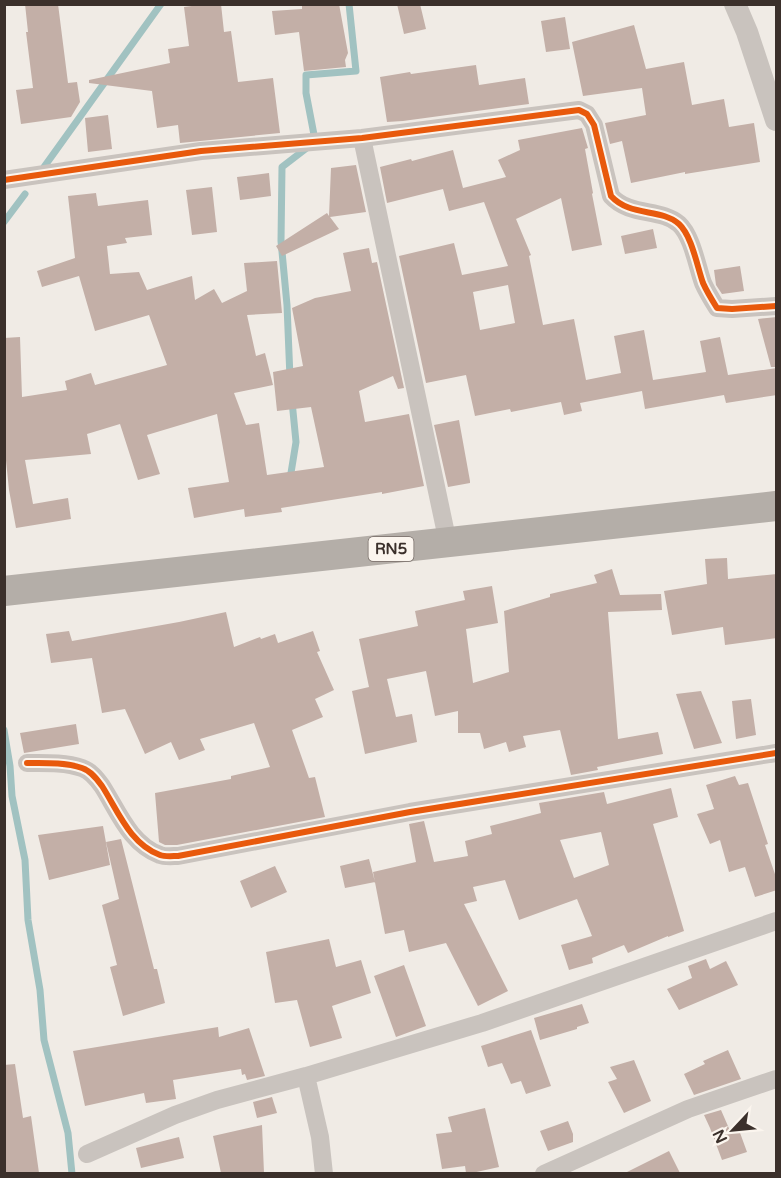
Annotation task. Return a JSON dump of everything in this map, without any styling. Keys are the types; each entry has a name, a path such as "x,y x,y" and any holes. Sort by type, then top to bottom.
{"highway":[{"name":"RN5","path":"4,591 777,506"}],"street":[{"path":"735,4 777,120"},
{"path":"4,180 201,151 362,138 579,110 587,114 594,125 611,196 618,203 670,218 680,224 688,237 704,284 717,308 777,306"},
{"path":"362,138 448,543"},
{"path":"27,763 83,768 96,777 121,820 144,846 162,856 170,856 410,812 777,753"},
{"path":"87,1155 186,1111 217,1100 306,1077 482,1023 777,921"},
{"path":"306,1077 320,1137 324,1173"},
{"path":"544,1173 688,1109 777,1079"}],"building":[{"path":"25,4 58,4 68,83 77,82 80,102 71,117 21,124 16,90 33,88"},
{"path":"221,4 224,32 231,31 238,82 273,78 280,133 180,143 178,125 157,128 152,91 89,83 89,80 170,63 168,49 189,46 184,7"},
{"path":"302,4 339,4 348,53 345,60 346,67 304,71 299,32 275,35 272,11 302,9"},
{"path":"397,4 420,4 426,29 404,34"},
{"path":"565,17 570,49 546,52 541,21"},
{"path":"634,25 646,69 684,62 692,105 724,99 729,127 754,123 760,162 685,174 685,172 631,183 622,141 610,144 605,123 646,115 642,88 583,96 572,42"},
{"path":"476,65 479,85 525,78 529,104 387,122 380,77"},
{"path":"108,115 112,149 88,152 85,118"},
{"path":"582,128 588,148 585,149 602,245 572,251 561,198 516,219 531,255 529,256 543,325 574,319 586,380 621,373 614,336 644,330 653,380 706,372 700,341 720,337 728,375 777,368 777,395 726,403 724,395 645,409 642,391 580,403 582,411 564,415 561,402 511,412 510,409 475,416 466,375 426,383 399,256 454,243 462,275 508,266 484,202 449,211 443,189 387,203 380,167 453,150 463,188 506,177 498,160 520,150 518,140","holes":["508,285 515,323 480,330 473,292"]},
{"path":"356,165 366,212 330,217 339,229 282,256 276,246 327,213 329,216 331,168"},
{"path":"269,173 271,196 240,200 237,177"},
{"path":"212,187 217,232 192,235 186,190"},
{"path":"96,193 98,206 148,200 152,235 125,238 127,243 107,246 110,274 139,272 147,290 192,276 195,300 214,289 222,303 247,291 244,263 277,261 282,313 247,315 256,356 265,353 273,385 234,393 246,425 259,423 267,475 324,467 311,407 277,411 273,372 303,366 292,308 315,298 351,291 343,253 369,248 372,263 377,262 404,388 398,389 393,376 359,391 365,422 409,414 424,486 281,508 282,512 245,517 244,509 194,518 188,488 229,482 217,414 147,435 160,474 138,480 120,424 87,434 91,454 25,460 33,504 68,498 71,519 16,528 4,441 4,338 20,337 22,397 67,390 65,381 91,373 95,385 167,365 149,315 95,331 79,276 42,287 37,271 75,258 68,196"},
{"path":"653,229 657,248 625,254 621,236"},
{"path":"740,266 744,291 722,294 716,285 714,270"},
{"path":"777,317 777,367 771,367 758,319"},
{"path":"459,420 470,483 448,487 434,425"},
{"path":"727,558 728,579 777,574 777,638 725,645 723,627 672,635 664,591 707,584 705,559"},
{"path":"612,569 620,595 661,594 662,610 608,612 618,739 658,732 663,754 597,767 598,770 571,775 560,730 523,736 526,747 509,752 506,742 484,749 480,733 458,733 458,711 435,716 426,671 387,679 396,717 412,714 417,742 365,754 352,691 369,687 359,639 418,626 415,611 465,600 463,591 492,586 498,623 466,629 473,683 509,672 504,611 550,597 550,594 597,583 594,575"},
{"path":"226,612 234,647 275,634 278,643 313,631 320,651 317,652 334,690 315,699 323,717 292,730 309,778 315,777 325,817 177,845 165,845 159,842 155,793 231,779 231,776 270,767 254,723 200,739 205,750 179,760 171,742 145,754 125,709 102,713 92,658 51,663 46,634 69,631 72,641"},
{"path":"701,691 722,743 694,749 676,694"},
{"path":"751,699 756,735 736,739 732,701"},
{"path":"76,724 79,744 24,753 20,733"},
{"path":"735,776 739,785 748,783 777,880 777,890 755,897 745,867 729,872 720,840 710,844 697,814 714,809 706,785"},
{"path":"671,788 678,817 653,824 684,931 628,953 624,945 592,958 593,963 569,970 561,945 592,936 577,899 519,920 505,880 473,887 477,901 464,904 508,991 478,1006 446,943 409,952 404,930 385,934 373,872 416,862 409,824 424,821 434,862 468,856 465,841 492,834 490,826 541,813 539,803 604,792 607,804","holes":["601,832 609,865 574,878 560,840"]},
{"path":"103,826 110,865 49,880 38,835"},
{"path":"121,839 154,969 157,969 165,1003 123,1016 110,967 117,965 102,905 119,899 106,842"},
{"path":"369,859 375,882 345,888 340,866"},
{"path":"275,866 287,892 251,908 240,881"},
{"path":"329,939 336,967 361,960 371,993 332,1006 342,1038 310,1047 297,1000 275,1003 266,952"},
{"path":"706,959 710,969 726,961 738,985 679,1010 667,989 692,978 688,966"},
{"path":"404,965 426,1026 396,1037 374,976"},
{"path":"582,1004 589,1023 540,1040 534,1018"},
{"path":"218,1027 219,1037 249,1028 265,1076 247,1080 245,1074 242,1075 241,1069 173,1080 176,1099 146,1103 144,1093 85,1106 73,1051"},
{"path":"531,1030 551,1086 526,1094 521,1081 511,1084 502,1063 488,1067 481,1046"},
{"path":"728,1050 741,1079 694,1095 684,1074 705,1064 703,1061"},
{"path":"634,1060 651,1101 624,1113 608,1082 617,1079 610,1067"},
{"path":"15,1064 23,1118 31,1116 39,1173 6,1173 4,1065"},
{"path":"272,1097 277,1113 257,1118 253,1102"},
{"path":"485,1108 499,1167 472,1173 466,1173 465,1166 442,1169 436,1134 452,1132 448,1117"},
{"path":"721,1110 731,1133 739,1130 747,1152 722,1160 704,1115"},
{"path":"568,1121 573,1134 573,1142 548,1151 540,1131"},
{"path":"262,1125 264,1173 221,1173 213,1136"},
{"path":"179,1137 184,1158 141,1168 136,1148"},
{"path":"669,1151 680,1173 625,1173"}],"waterway":[{"path":"44,167 161,4"},
{"path":"315,140 306,93 306,75 356,71 349,4"},
{"path":"290,378 281,241 282,167 308,147"},
{"path":"4,222 25,194"},
{"path":"290,479 296,442 292,401"},
{"path":"4,730 12,796 25,860 28,920 40,990 44,1040 68,1133 72,1174"}],"cycle path":[{"path":"4,180 201,151 362,138 579,110 587,114 594,125 611,196 627,207 672,219 684,229 703,283 717,308 776,306"},
{"path":"27,763 54,763 88,771 102,786 119,816 141,843 160,855 178,856 410,812 776,753"}]}
